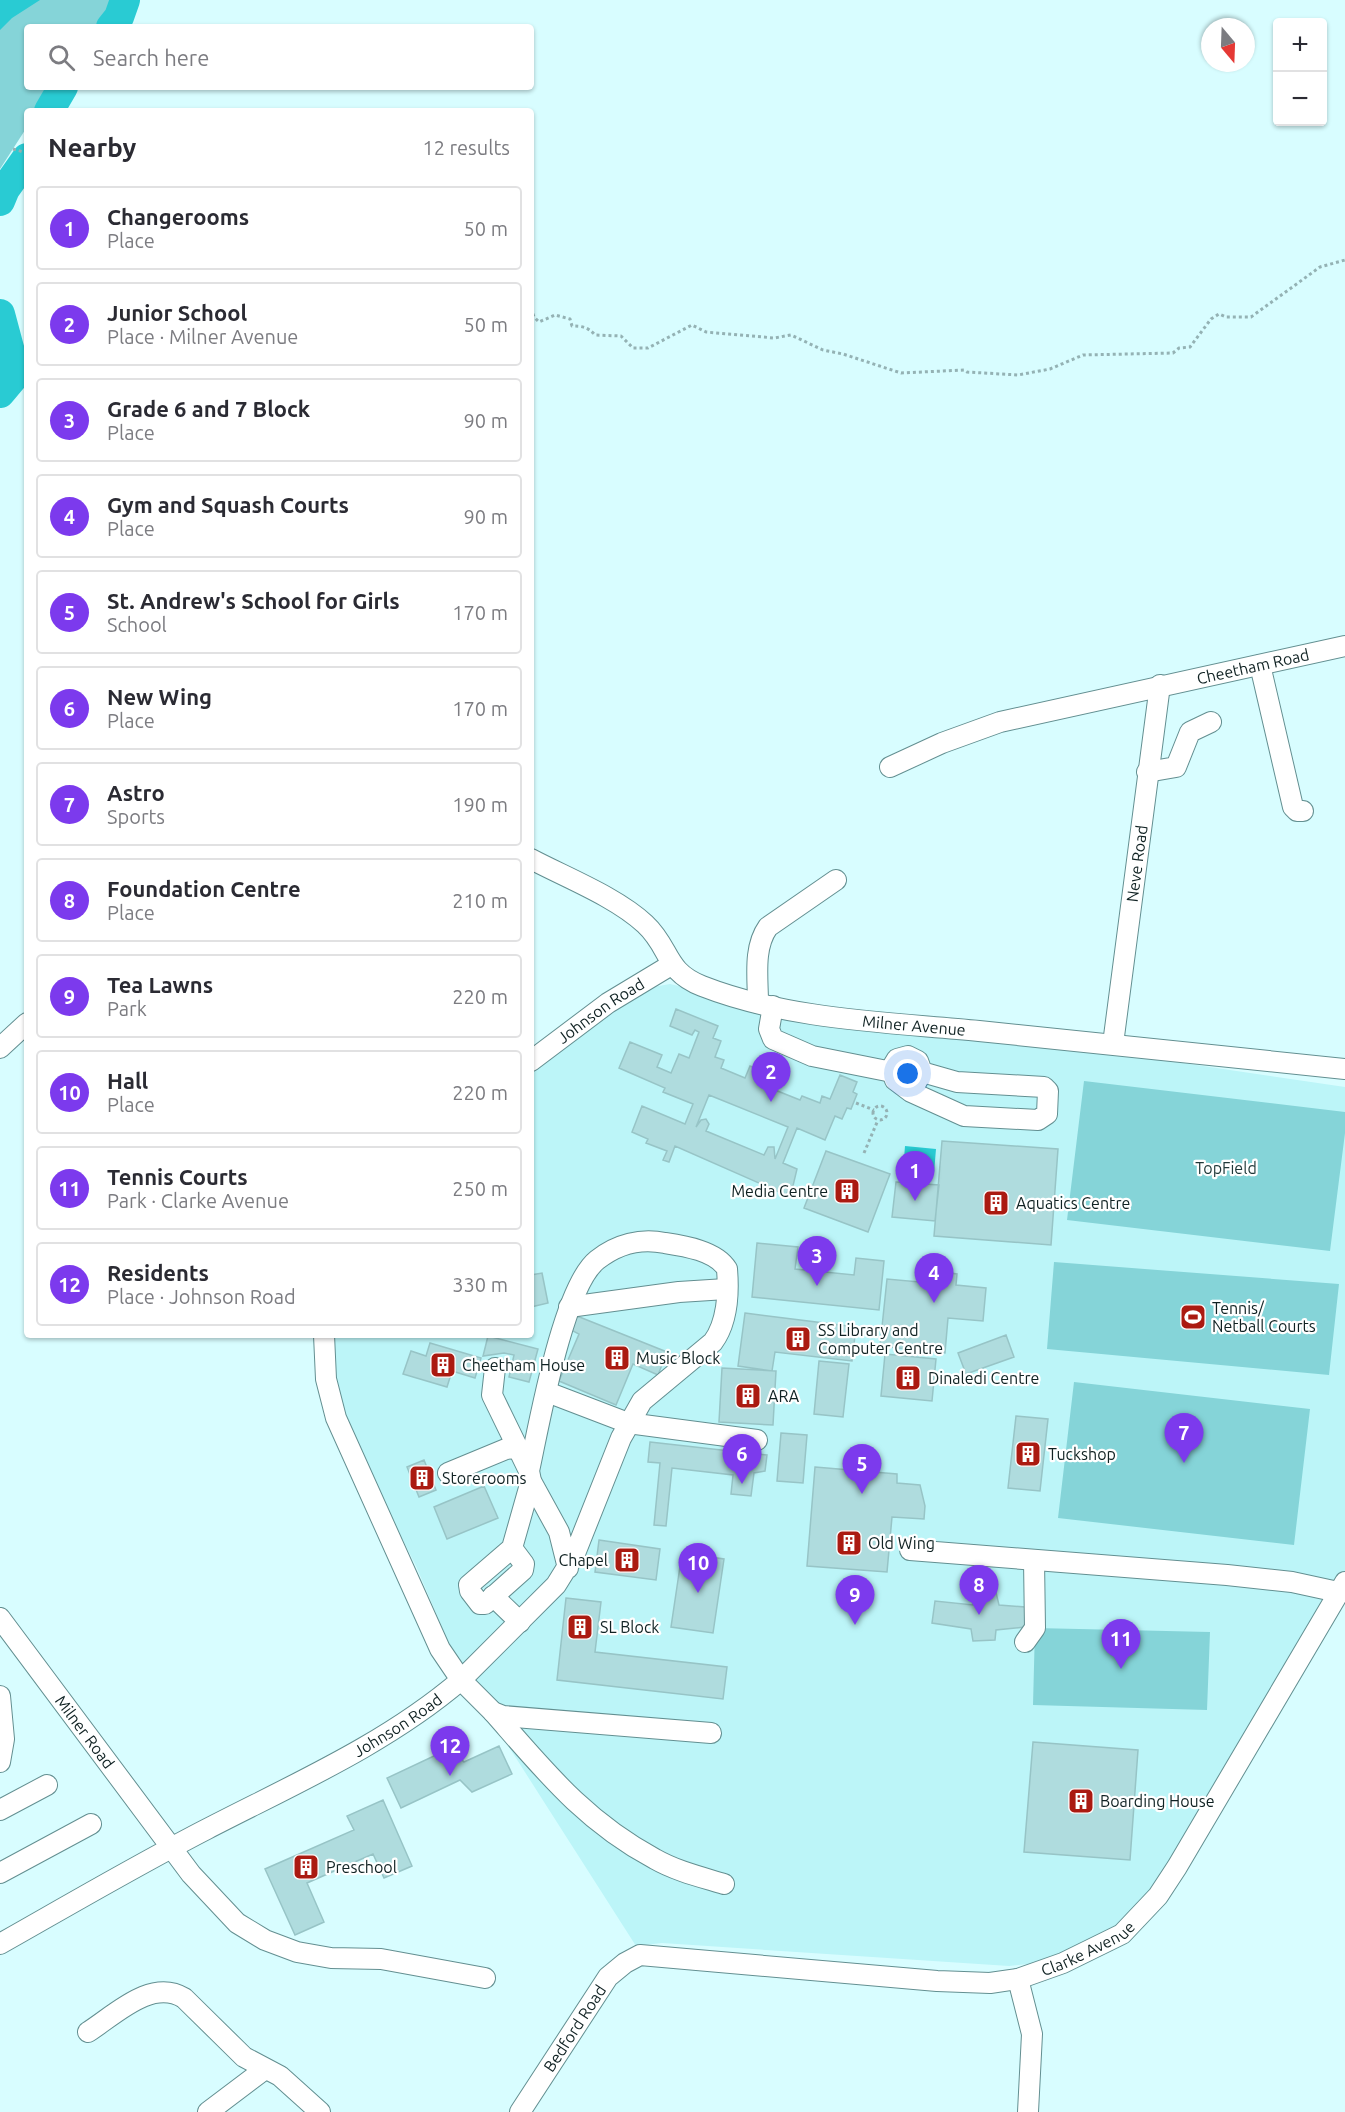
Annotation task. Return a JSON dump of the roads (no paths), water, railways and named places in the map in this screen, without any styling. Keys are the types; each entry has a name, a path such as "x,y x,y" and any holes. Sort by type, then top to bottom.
{"street":[{"name":"Cheetham Road","path":"890,767 1000,722 1345,646"},
{"path":"1260,665 1293,807 1303,812"},
{"name":"Neve Road","path":"1113,1044 1160,685"},
{"path":"1147,772 1176,767 1190,732 1211,722"},
{"name":"Milner Avenue","path":"534,861 621,907 645,924 663,947 671,965 680,974 704,986 765,1005 813,1014 1345,1069"},
{"path":"836,879 768,927 761,936 759,945 769,1033 905,1070 957,1082 1044,1086 1048,1091 1047,1114 1038,1120 964,1116 911,1092 905,1070 922,1025"},
{"name":"Johnson Road","path":"534,1059 608,1004 671,965"},
{"path":"0,1048 24,1026"},
{"name":"Johnson Road","path":"0,1944 171,1847 382,1737 419,1714 461,1680 556,1585 568,1568 628,1423 642,1401 712,1342 720,1332 725,1315 727,1275 724,1265 705,1253 650,1240 620,1245 595,1261 569,1307"},
{"path":"520,1622 488,1600 477,1602 470,1591 470,1585 512,1548 530,1476 547,1392 569,1307 679,1292 726,1289"},
{"path":"324,1338 326,1379 342,1435 440,1649 461,1680 543,1771 596,1822 656,1860 724,1884"},
{"path":"495,1368 492,1395 559,1532 568,1568"},
{"path":"547,1392 628,1423 757,1440"},
{"path":"448,1473 506,1449 518,1448"},
{"path":"910,1550 1342,1587"},
{"path":"1025,1642 1035,1628 1034,1560"},
{"name":"Clarke Avenue","path":"640,1955 937,1981 990,1983 1018,1979 1098,1947 1122,1934 1147,1910 1177,1867 1342,1587"},
{"name":"Milner Road","path":"0,1618 171,1847 220,1908 237,1923 265,1940 297,1952 331,1958 381,1959 484,1978"},
{"path":"0,1696 4,1739 0,1762"},
{"path":"492,1712 503,1716 711,1733"},
{"path":"0,1810 47,1785"},
{"path":"0,1873 90,1824"},
{"name":"Bedford Road","path":"520,2112 608,1977 625,1963 640,1955"},
{"path":"1018,1979 1032,2034 1028,2112"},
{"path":"88,2032 150,1993 167,1990 184,1998 240,2054 280,2076 320,2112"},
{"path":"208,2112 265,2069"}],"waterway":[{"path":"113,24 119,17 125,0"},
{"path":"51,108 61,90"},
{"path":"52,108 56,95"},
{"path":"0,201 5,189 24,162"},
{"path":"0,314 16,374 0,393"},
{"path":"16,374 24,362"}],"place":[{"name":"Junior School","path":"771,1102"},
{"name":"Media Centre","path":"847,1191"},
{"name":"Changerooms","path":"915,1201"},
{"name":"Aquatics Centre","path":"996,1203"},
{"name":"Grade 6 and 7 Block","path":"817,1286"},
{"name":"Gym and Squash Courts","path":"934,1303"},
{"name":"Tennis/ Netball Courts","path":"1193,1317"},
{"name":"SS Library and Computer Centre","path":"798,1339"},
{"name":"Music Block","path":"617,1358"},
{"name":"Cheetham House","path":"443,1365"},
{"name":"Dinaledi Centre","path":"908,1378"},
{"name":"ARA","path":"748,1396"},
{"name":"Tuckshop","path":"1028,1454"},
{"name":"Astro","path":"1184,1463"},
{"name":"Storerooms","path":"422,1478"},
{"name":"New Wing","path":"742,1484"},
{"name":"St. Andrew's School for Girls","path":"862,1494"},
{"name":"Old Wing","path":"849,1543"},
{"name":"Chapel","path":"627,1560"},
{"name":"Hall","path":"698,1593"},
{"name":"Foundation Centre","path":"979,1615"},
{"name":"Tea Lawns","path":"855,1625"},
{"name":"SL Block","path":"580,1627"},
{"name":"Tennis Courts","path":"1121,1669"},
{"name":"Residents","path":"450,1776"},
{"name":"Boarding House","path":"1081,1801"},
{"name":"Preschool","path":"306,1867"}],"park label":[{"name":"TopField","path":"1226,1168"}]}
